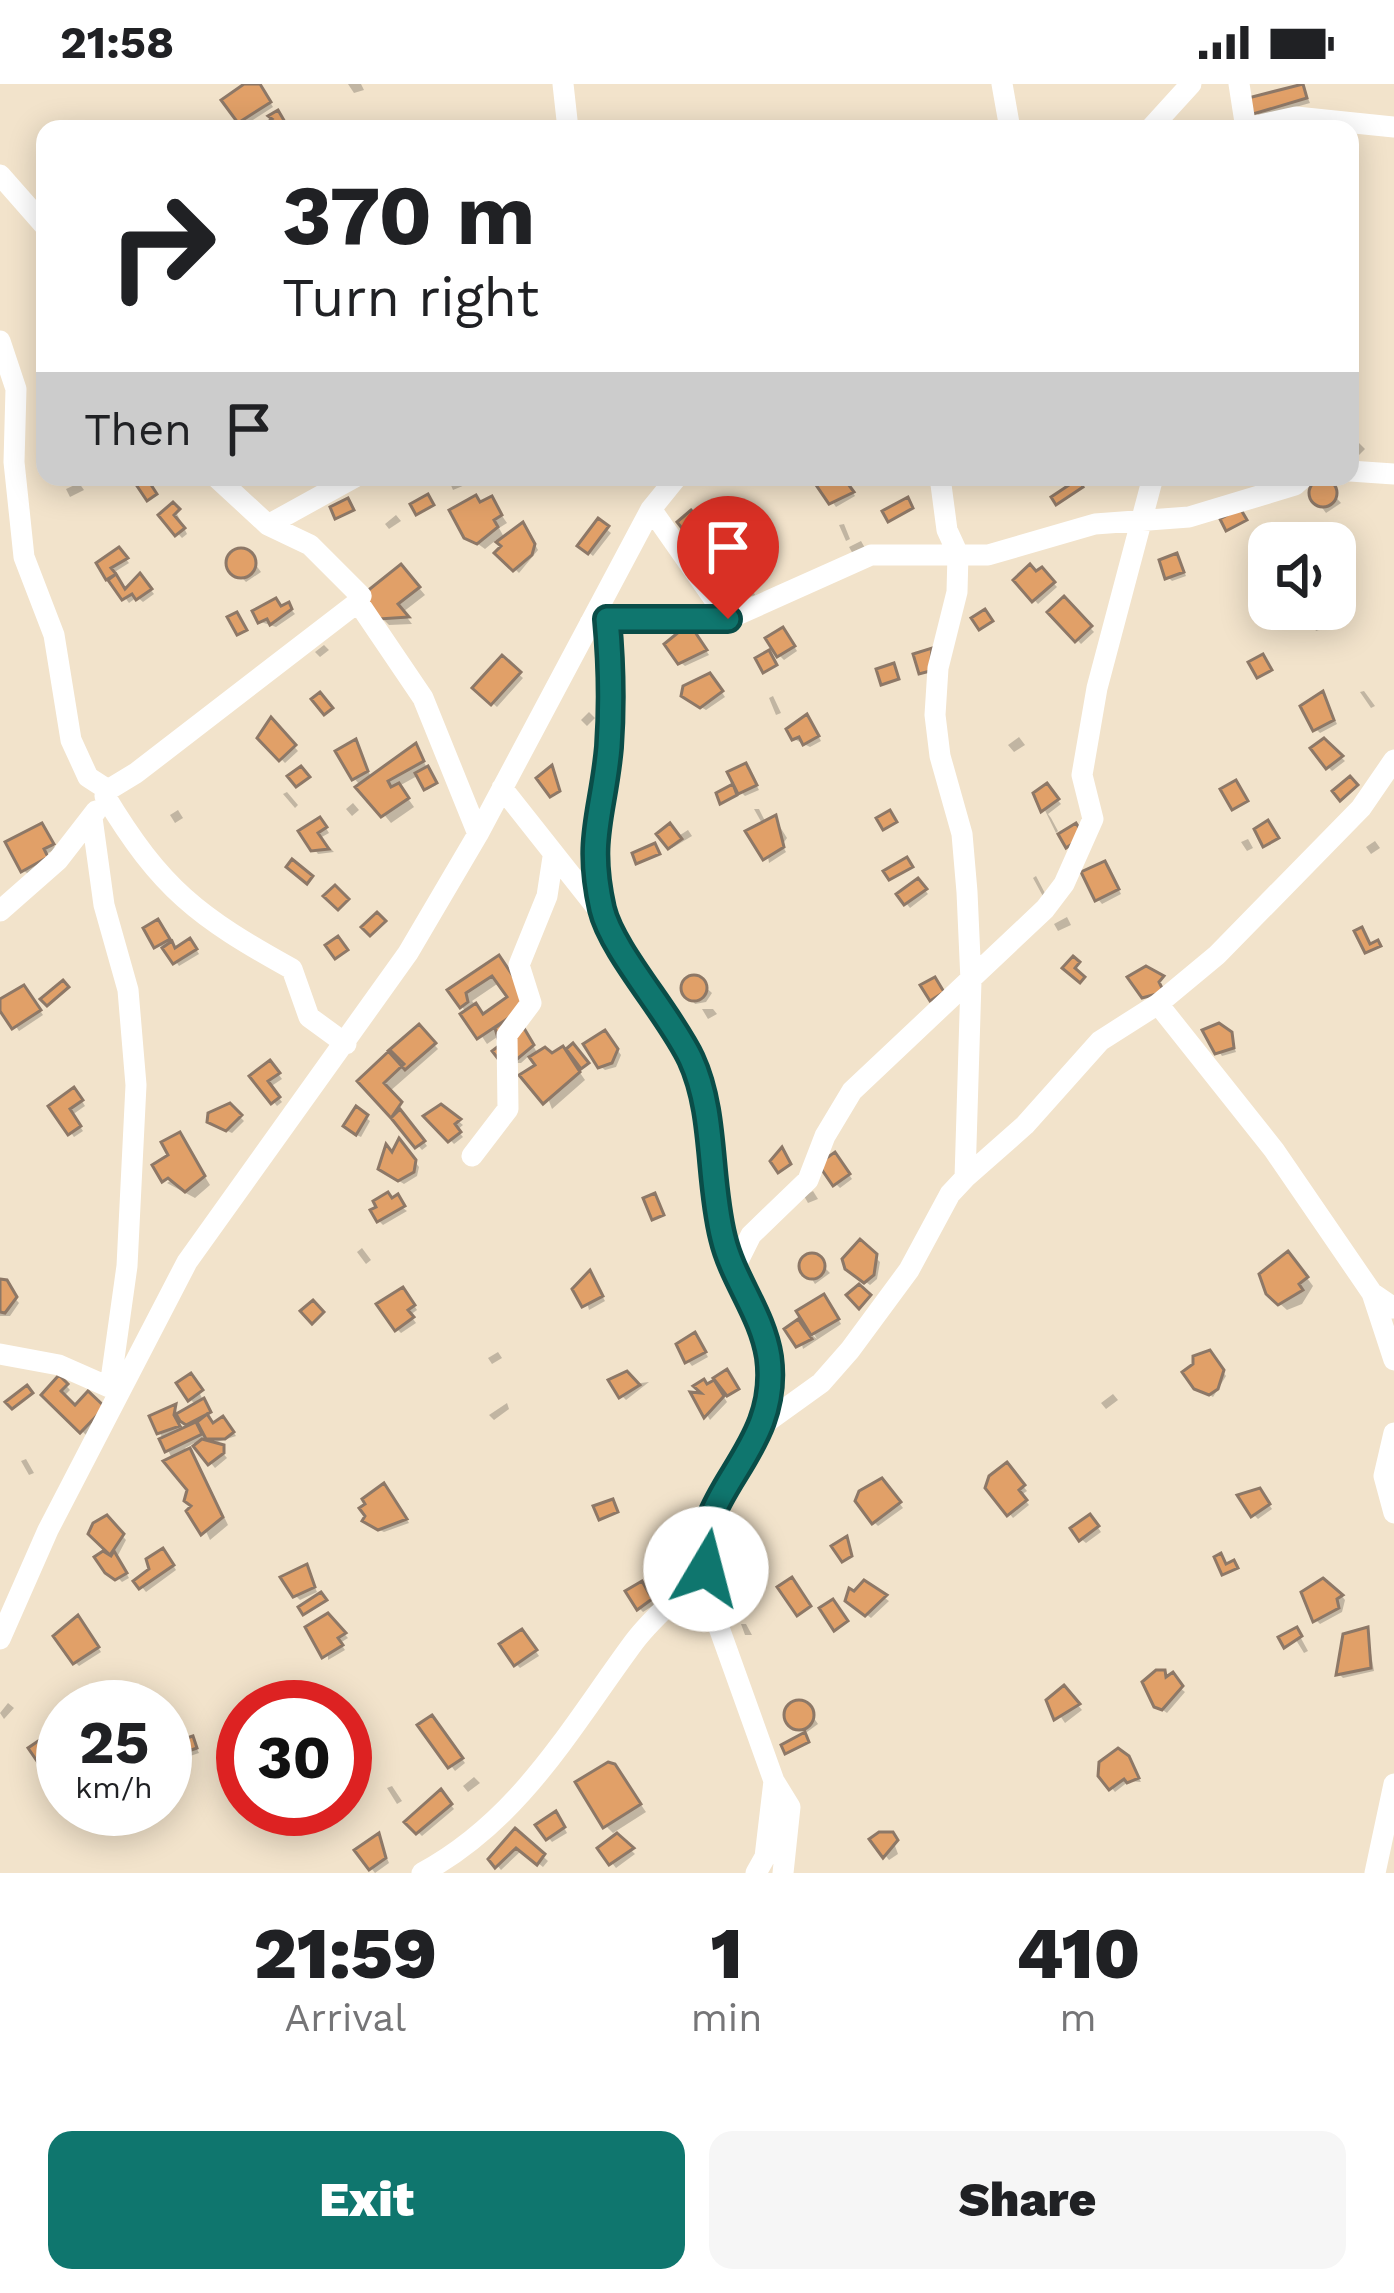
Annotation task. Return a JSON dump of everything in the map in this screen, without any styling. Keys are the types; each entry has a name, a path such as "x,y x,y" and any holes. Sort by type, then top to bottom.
{"street":[{"path":"563,84 567,120"},
{"path":"1002,84 1008,120"},
{"path":"1158,120 1191,84"},
{"path":"1239,84 1243,120"},
{"path":"1296,120 1337,120"},
{"path":"1359,123 1394,128"},
{"path":"0,176 36,216"},
{"path":"0,340 16,389 14,462 25,556 55,635 71,740 88,777 107,793 169,888 213,926 292,969 309,1017 346,1044"},
{"path":"1359,472 1394,474"},
{"path":"0,911 44,872 92,818 107,793 358,602 361,596 337,567 310,544 268,524 226,486"},
{"path":"268,524 338,486"},
{"path":"0,1639 114,1389 187,1262 346,1044 478,834 598,621 651,509 670,486"},
{"path":"941,486 947,530 958,554 957,592 938,668 935,715 940,757 962,833 970,981 965,1178"},
{"path":"734,1269 752,1235 808,1180 825,1136 852,1091 1045,910 1089,836 1093,819 1082,776 1101,662 1150,486"},
{"path":"598,621 728,619 871,555 988,555 1095,524 1141,518 1169,521 1202,514 1291,486"},
{"path":"651,509 728,619"},
{"path":"358,602 423,698 478,834"},
{"path":"598,621 612,671 608,751 591,848 604,917"},
{"path":"783,1873 790,1807 774,1781 718,1625 702,1552 718,1500 764,1424 820,1383 850,1350 909,1270 950,1195 965,1178 1024,1125 1100,1041 1157,1004 1217,955 1342,827 1394,760"},
{"path":"502,788 604,917 670,1022 704,1088 716,1198 734,1269 760,1320 768,1354 764,1424"},
{"path":"92,818 104,905 128,990 136,1084 127,1265 114,1389"},
{"path":"472,1156 508,1108 507,1035 531,1003 520,964 548,896 553,856"},
{"path":"0,889 44,872"},
{"path":"1157,1004 1243,1108 1372,1293 1394,1360"},
{"path":"1372,1293 1394,1308"},
{"path":"0,1354 59,1365 114,1389"},
{"path":"1394,1433 1384,1476 1394,1514"},
{"path":"422,1873 458,1853 529,1790 637,1638 706,1569"},
{"path":"757,1873 765,1857 774,1781"},
{"path":"1378,1866 1394,1784"}],"building":[{"path":"244,84 260,84 271,102 236,120 221,100"},
{"path":"1303,84 1307,98 1253,114 1248,98"},
{"path":"137,486 152,486 157,494 147,501"},
{"path":"817,486 850,486 854,492 829,504"},
{"path":"1068,486 1083,487 1056,505 1051,497"},
{"path":"1311,486 1336,488 1336,498 1328,506 1318,506 1310,498"},
{"path":"428,494 434,505 416,515 410,504"},
{"path":"476,495 480,502 492,496 502,515 494,520 498,527 477,544 464,538 449,510"},
{"path":"908,497 913,508 888,522 882,511"},
{"path":"348,498 354,510 335,519 330,507"},
{"path":"173,502 180,509 174,515 185,528 175,536 158,515"},
{"path":"1240,508 1247,520 1226,531 1220,519"},
{"path":"691,510 703,524 688,536 677,522"},
{"path":"598,518 609,526 588,554 577,546"},
{"path":"523,522 535,544 532,555 513,571 494,553 501,546 496,542"},
{"path":"119,547 128,558 111,568 116,574 106,580 96,563"},
{"path":"241,548 256,563 241,578 226,563"},
{"path":"1177,553 1184,572 1165,579 1159,560"},
{"path":"401,564 420,587 398,604 409,617 379,619 361,596"},
{"path":"1030,564 1036,571 1042,567 1055,582 1032,602 1013,580"},
{"path":"746,571 752,591 732,598 725,579"},
{"path":"140,573 152,589 136,600 132,594 122,600 108,580 116,574 125,589"},
{"path":"1064,596 1092,626 1075,642 1047,612"},
{"path":"276,598 281,606 289,602 292,609 270,625 267,619 258,623 252,611"},
{"path":"985,609 993,621 979,630 971,618"},
{"path":"237,612 247,630 237,635 227,617"},
{"path":"685,627 693,629 707,650 678,664 664,644"},
{"path":"783,627 795,646 777,657 765,638"},
{"path":"932,648 930,671 919,674 913,654"},
{"path":"769,650 777,665 763,673 755,658"},
{"path":"1263,654 1272,670 1257,678 1248,662"},
{"path":"502,655 521,672 491,705 472,688"},
{"path":"894,663 899,679 881,685 876,669"},
{"path":"710,673 723,691 700,708 681,696 683,686"},
{"path":"1323,691 1334,720 1313,731 1300,706"},
{"path":"320,692 333,708 324,715 311,699"},
{"path":"807,714 819,736 803,745 799,737 792,740 786,729"},
{"path":"271,717 296,745 279,761 257,738"},
{"path":"1324,738 1343,756 1326,769 1310,748"},
{"path":"356,739 368,771 352,780 335,751"},
{"path":"416,743 424,761 388,781 391,787 399,783 409,798 381,817 355,787"},
{"path":"746,763 757,785 738,794 727,772"},
{"path":"552,765 560,791 550,797 536,778"},
{"path":"301,766 310,777 296,787 287,776"},
{"path":"428,766 437,783 424,790 415,773"},
{"path":"1350,776 1358,785 1340,801 1332,791"},
{"path":"1236,780 1248,801 1232,810 1220,789"},
{"path":"1047,783 1059,799 1041,812 1033,793"},
{"path":"733,784 737,795 720,804 716,793"},
{"path":"890,810 897,822 883,830 876,818"},
{"path":"776,815 784,847 763,860 745,831"},
{"path":"320,817 327,827 318,833 329,849 311,851 298,831"},
{"path":"1268,820 1279,838 1263,847 1254,829"},
{"path":"42,823 54,844 44,849 48,857 21,872 5,842"},
{"path":"670,823 682,839 668,849 656,834"},
{"path":"1076,823 1084,836 1066,848 1058,834"},
{"path":"655,843 660,854 636,864 632,853"},
{"path":"907,857 913,867 889,880 883,871"},
{"path":"292,859 313,876 307,884 286,867"},
{"path":"1105,861 1119,889 1095,901 1081,872"},
{"path":"918,878 927,889 904,905 896,894"},
{"path":"335,885 349,899 338,910 323,896"},
{"path":"377,912 386,921 370,936 361,927"},
{"path":"158,919 170,939 154,948 143,928"},
{"path":"1362,927 1370,944 1378,940 1381,946 1365,953 1354,931"},
{"path":"338,936 348,950 335,959 325,945"},
{"path":"190,938 197,949 173,964 162,948 172,941 175,948"},
{"path":"499,955 531,1003 477,1039 460,1014 476,1003 483,1014 507,997 492,976 466,993 468,1002 460,1008 447,990"},
{"path":"1073,956 1080,962 1075,968 1085,977 1080,983 1062,968"},
{"path":"1146,966 1164,976 1159,982 1164,992 1142,998 1127,977"},
{"path":"694,975 707,988 694,1001 681,988"},
{"path":"935,977 944,992 930,1001 920,985"},
{"path":"63,980 69,987 47,1006 40,999"},
{"path":"24,985 41,1010 12,1029 0,1011 0,999"},
{"path":"515,1013 534,1045 516,1060 499,1060 492,1051 500,1045 495,1028"},
{"path":"1219,1023 1232,1032 1234,1048 1215,1054 1202,1030"},
{"path":"419,1024 436,1043 405,1070 388,1051"},
{"path":"605,1030 618,1049 612,1063 598,1068 583,1044"},
{"path":"573,1043 589,1063 581,1069 566,1049"},
{"path":"563,1046 580,1072 543,1104 519,1075 535,1065 529,1057 545,1047 552,1053"},
{"path":"390,1050 404,1064 384,1083 402,1102 391,1118 357,1081"},
{"path":"270,1060 280,1073 268,1081 280,1097 271,1104 249,1076"},
{"path":"74,1087 83,1100 70,1109 81,1126 68,1135 48,1106"},
{"path":"230,1103 242,1115 226,1131 207,1122 208,1113"},
{"path":"441,1104 461,1119 455,1124 461,1132 448,1142 423,1116"},
{"path":"356,1106 368,1115 356,1135 343,1126"},
{"path":"400,1109 425,1141 415,1148 391,1118"},
{"path":"180,1132 205,1176 185,1192 168,1178 162,1182 152,1165 168,1155 161,1142"},
{"path":"399,1138 416,1160 414,1172 398,1181 378,1169 386,1144 392,1152"},
{"path":"782,1147 791,1164 778,1173 770,1161"},
{"path":"835,1152 850,1174 833,1186 818,1164"},
{"path":"388,1192 392,1198 398,1194 405,1206 377,1222 370,1210 376,1207 373,1201"},
{"path":"655,1193 664,1215 652,1220 643,1198"},
{"path":"860,1239 877,1254 874,1275 864,1283 845,1269 842,1259"},
{"path":"1288,1251 1308,1277 1299,1284 1303,1290 1278,1305 1266,1294 1259,1274"},
{"path":"812,1253 825,1266 812,1279 799,1266"},
{"path":"590,1270 603,1296 582,1307 572,1289"},
{"path":"0,1279 7,1280 17,1297 5,1313 0,1312"},
{"path":"859,1284 871,1295 859,1309 846,1295"},
{"path":"403,1287 415,1305 408,1310 414,1317 395,1331 376,1304"},
{"path":"824,1294 839,1319 811,1335 796,1311"},
{"path":"313,1300 324,1312 312,1324 300,1311"},
{"path":"798,1319 812,1339 796,1347 784,1329"},
{"path":"695,1332 706,1352 685,1363 676,1344"},
{"path":"1210,1350 1224,1370 1218,1389 1209,1395 1194,1389 1182,1372 1193,1364 1193,1356"},
{"path":"727,1369 739,1389 727,1396 713,1378"},
{"path":"627,1371 640,1385 619,1398 608,1380"},
{"path":"191,1373 203,1390 188,1401 176,1383"},
{"path":"59,1375 68,1384 61,1391 75,1405 88,1391 105,1407 80,1433 41,1395"},
{"path":"704,1379 707,1384 714,1380 724,1396 704,1418 690,1392 701,1393 693,1386"},
{"path":"27,1385 33,1393 12,1409 5,1402"},
{"path":"204,1398 211,1412 186,1425 180,1421 176,1414"},
{"path":"176,1404 174,1415 180,1426 157,1434 149,1416"},
{"path":"207,1414 213,1423 223,1416 234,1432 225,1439 206,1439 197,1422"},
{"path":"196,1422 202,1434 165,1452 159,1439"},
{"path":"202,1439 224,1445 224,1453 208,1465 193,1446"},
{"path":"190,1448 223,1517 201,1535 186,1511 191,1506 184,1501 187,1490 163,1461"},
{"path":"1007,1462 1025,1485 1019,1490 1027,1500 1007,1516 985,1488 989,1476"},
{"path":"882,1478 901,1502 872,1524 855,1501 859,1491"},
{"path":"384,1483 407,1519 378,1530 362,1521 365,1516 359,1508 365,1504 362,1499"},
{"path":"1260,1488 1270,1504 1251,1517 1237,1495"},
{"path":"613,1499 618,1512 599,1520 593,1506"},
{"path":"1090,1514 1099,1526 1079,1541 1070,1528"},
{"path":"107,1515 124,1534 110,1555 88,1534 93,1523"},
{"path":"847,1536 852,1556 842,1562 831,1546"},
{"path":"163,1548 174,1565 139,1589 133,1581 149,1569 146,1559"},
{"path":"103,1551 111,1556 114,1551 127,1573 115,1580 105,1573 94,1557"},
{"path":"1221,1553 1226,1564 1234,1560 1238,1568 1222,1575 1214,1557"},
{"path":"307,1564 315,1587 293,1597 280,1577"},
{"path":"672,1566 676,1576 682,1569 686,1581 674,1594 661,1593 658,1576"},
{"path":"792,1577 811,1606 797,1616 777,1587"},
{"path":"1323,1578 1343,1595 1337,1599 1339,1608 1313,1622 1301,1592"},
{"path":"864,1580 887,1595 865,1616 845,1601 849,1588 854,1591"},
{"path":"642,1581 652,1599 637,1610 625,1591"},
{"path":"321,1592 327,1600 303,1615 298,1607"},
{"path":"833,1599 848,1621 834,1631 819,1608"},
{"path":"328,1613 346,1633 338,1638 343,1645 322,1658 305,1627"},
{"path":"78,1615 99,1647 73,1664 53,1636"},
{"path":"1297,1627 1302,1636 1284,1648 1278,1637"},
{"path":"1368,1627 1371,1668 1336,1675 1343,1634"},
{"path":"522,1629 537,1650 514,1666 499,1644"},
{"path":"1156,1670 1165,1670 1166,1677 1173,1672 1183,1686 1162,1710 1154,1707 1142,1682"},
{"path":"1064,1685 1080,1704 1054,1720 1046,1700"},
{"path":"799,1700 814,1715 799,1730 784,1715"},
{"path":"432,1715 463,1758 448,1768 417,1725"},
{"path":"805,1732 809,1742 785,1754 781,1745"},
{"path":"1118,1748 1129,1756 1139,1778 1127,1783 1124,1779 1109,1790 1098,1776 1099,1762"},
{"path":"608,1762 615,1764 641,1804 603,1828 575,1782"},
{"path":"441,1789 452,1804 416,1834 404,1822"},
{"path":"556,1811 565,1827 546,1840 535,1825"},
{"path":"515,1828 545,1854 537,1865 516,1848 495,1868 488,1859"},
{"path":"879,1832 893,1832 898,1840 883,1858 869,1839"},
{"path":"379,1833 386,1858 369,1870 354,1850"},
{"path":"617,1833 634,1848 609,1865 597,1848"}],"route":[{"path":"706,1569 702,1552 718,1500 764,1424 771,1380 768,1354 760,1320 723,1240 708,1152 704,1088 661,1005 604,917 591,848 608,751 612,671 607,619 628,615 728,619"}]}
